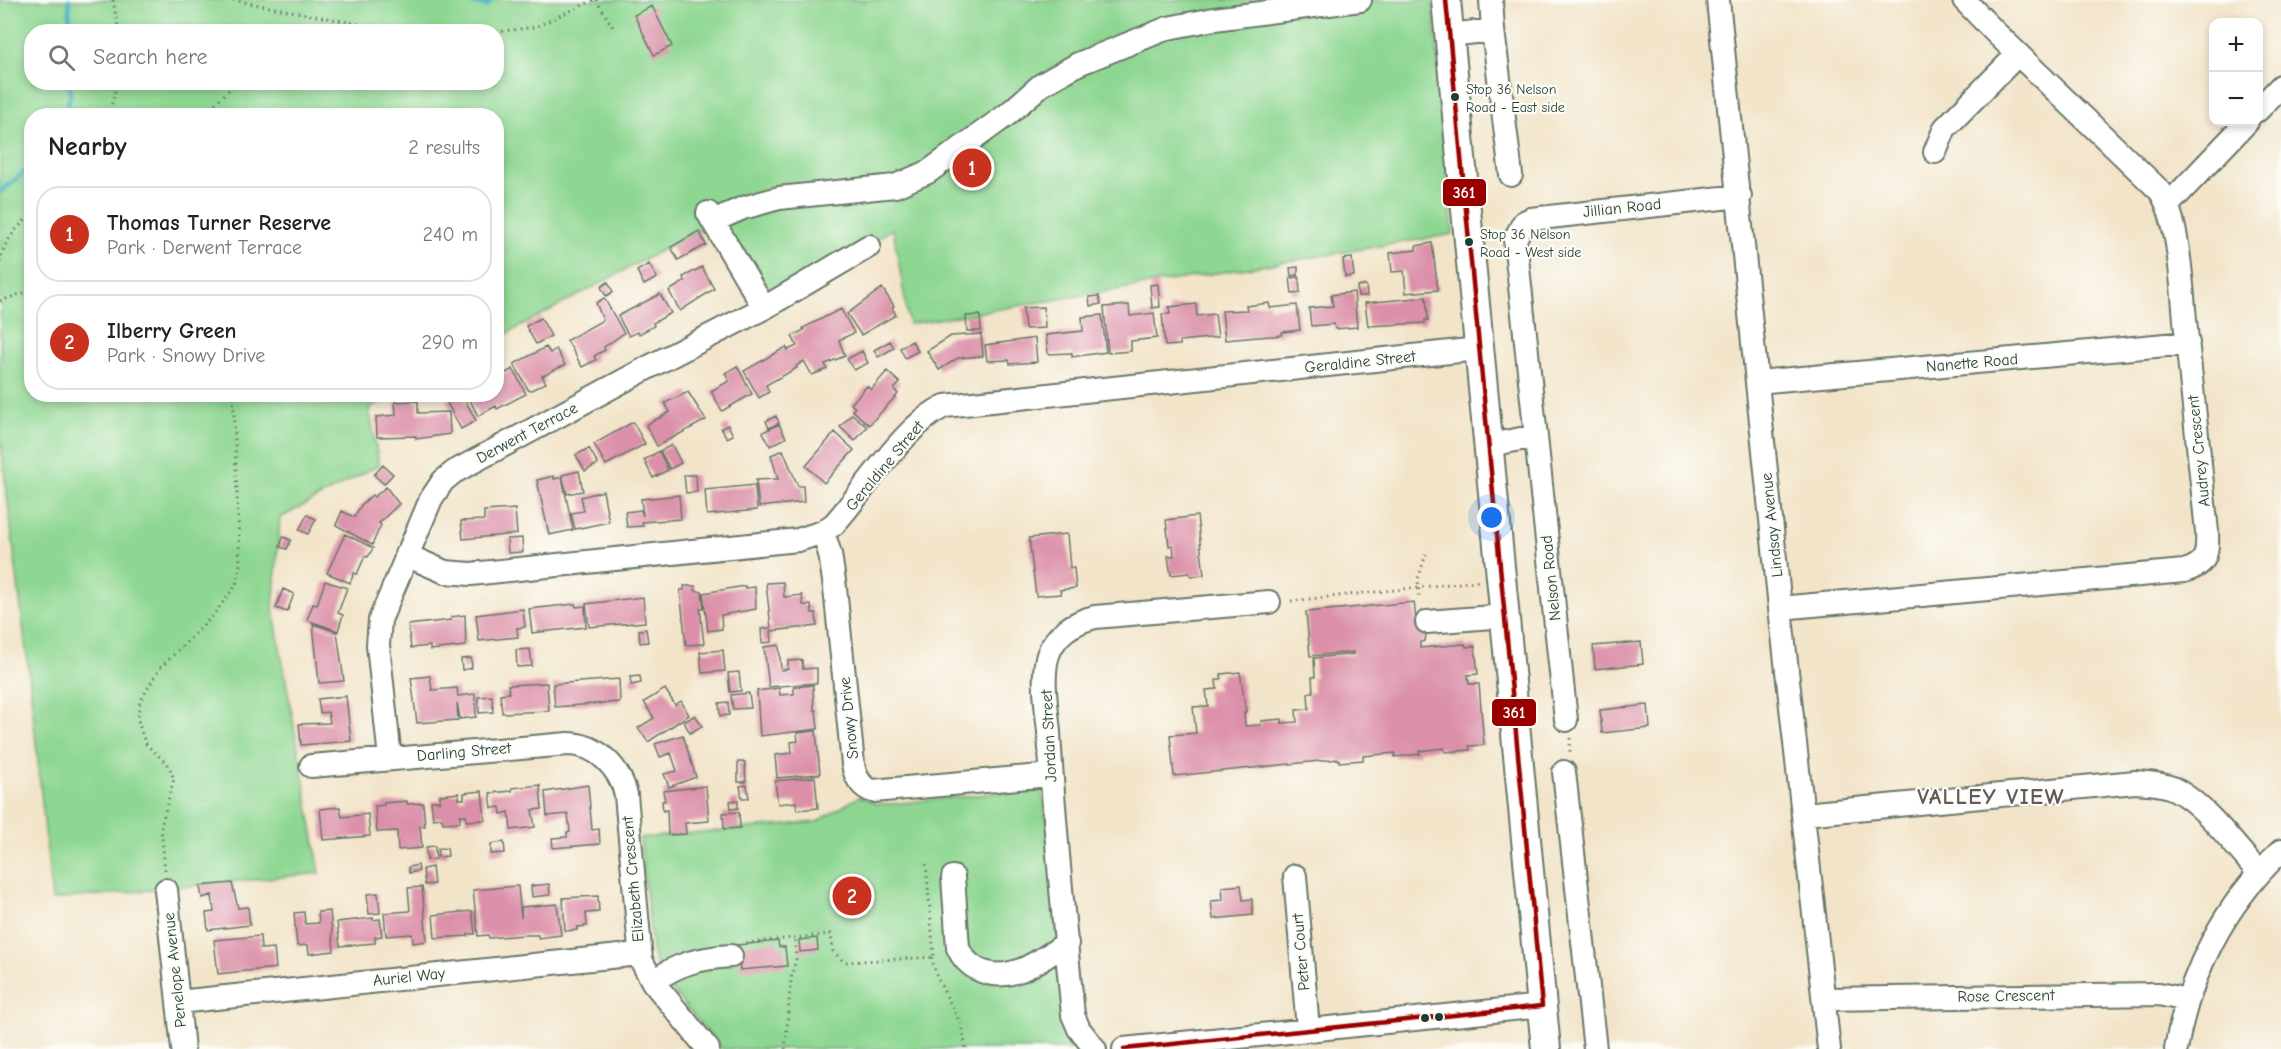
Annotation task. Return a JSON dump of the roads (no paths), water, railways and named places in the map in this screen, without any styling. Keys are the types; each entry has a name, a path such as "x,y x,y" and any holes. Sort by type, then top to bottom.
{"main road":[{"path":"1446,0 1546,1049"}],"street":[{"path":"764,308 711,217 779,198 895,186 928,172 1008,114 1041,86 1078,64 1168,28 1214,19 1360,0"},
{"path":"1491,0 1511,175"},
{"name":"Lindsay Avenue","path":"1718,0 1740,196 1780,608 1829,1049"},
{"name":"Audrey Crescent","path":"1780,608 2194,568 2204,559 2208,546 2188,343 2173,217 2168,205 2160,191 1964,0"},
{"path":"1449,35 1493,30"},
{"path":"1935,152 1945,128 2018,54"},
{"path":"2263,106 2281,86"},
{"path":"2168,205 2243,126"},
{"name":"Jillian Road","path":"1515,239 1524,222 1531,219 1740,196"},
{"name":"Nelson Road","path":"1515,239 1568,729"},
{"name":"Derwent Terrace","path":"390,759 378,631 382,613 406,555 435,492 443,481 454,472 764,308 869,246"},
{"name":"Nanette Road","path":"1757,382 2188,343"},
{"name":"Geraldine Street","path":"406,555 445,572 471,574 788,542 823,532 839,519 921,421 933,411 945,406 1479,350"},
{"path":"1490,445 1536,436"},
{"name":"Snowy Drive","path":"823,532 830,554 835,588 854,769 862,784 868,790 873,791 1051,775"},
{"name":"Jordan Street","path":"1095,1049 1074,1020 1051,775 1046,666 1052,645 1061,634 1080,621 1103,615 1280,602"},
{"path":"1427,622 1506,616"},
{"name":"Darling Street","path":"311,766 577,744 588,747 610,763"},
{"name":"Elizabeth Crescent","path":"610,763 622,779 627,804 639,954 653,982 708,1049"},
{"path":"1567,767 1595,1049"},
{"path":"1804,814 2135,782 2155,784 2171,788 2198,807 2259,873"},
{"path":"2176,1049 2187,1000 2209,946 2229,913 2259,873 2281,851"},
{"name":"Peter Court","path":"1294,876 1308,1029"},
{"path":"953,877 958,948 973,967 988,974 1003,975 1031,964 1067,943"},
{"name":"Penelope Avenue","path":"166,890 183,1049"},
{"path":"653,982 667,971 687,963 734,950"},
{"name":"Auriel Way","path":"178,1002 639,954"},
{"name":"Rose Crescent","path":"1825,999 2159,994 2187,1000"},
{"path":"1124,1049 1215,1044 1308,1029 1542,1006"}],"waterway":[{"path":"69,0 70,24"},
{"path":"461,0 485,6 492,0"},
{"path":"67,108 70,90"},
{"path":"0,192 24,172"}],"place":[{"name":"Stop 36 Nelson Road - East side","path":"1455,97"},
{"name":"Thomas Turner Reserve","path":"972,168"},
{"name":"Stop 36 Nelson Road - West side","path":"1469,242"},
{"name":"Ilberry Green","path":"852,896"}],"district":[{"name":"VALLEY VIEW","path":"1991,797"}]}
